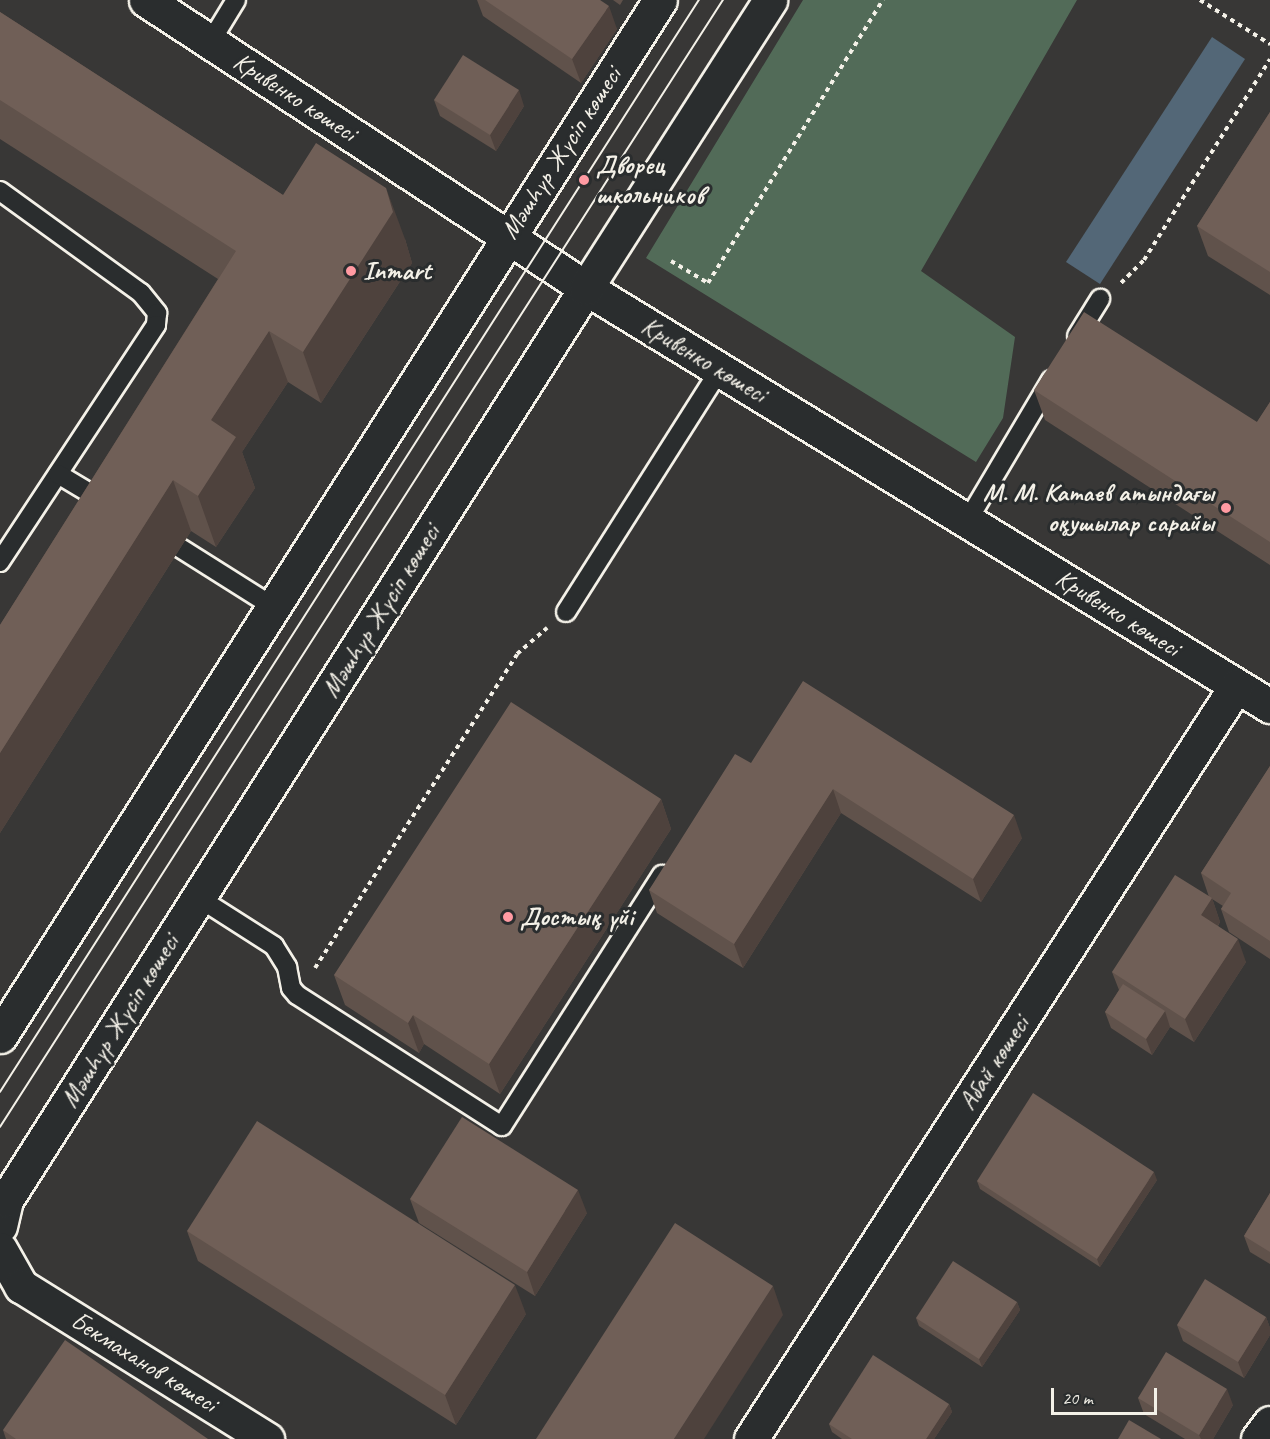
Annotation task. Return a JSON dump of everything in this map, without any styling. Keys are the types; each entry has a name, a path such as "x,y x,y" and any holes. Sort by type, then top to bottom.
{"street":[{"name":"Кривенко көшесі","path":"146,0 586,288 1259,694"},
{"name":"Мәшһүр Жүсіп көшесі","path":"0,1036 507,236 660,0"},
{"name":"Мәшһүр Жүсіп көшесі","path":"0,1226 6,1200 770,0"},
{"name":"Абай көшесі","path":"751,1439 1259,694"},
{"name":"Бекмаханов көшесі","path":"0,1249 21,1286 267,1439"},
{"path":"1258,1439 1270,1423"}],"lane":[{"path":"211,41 236,0"},
{"path":"0,191 141,293 157,314 156,325 0,562"},
{"path":"968,520 1100,299"},
{"path":"566,612 720,369"},
{"path":"58,474 122,513"},
{"path":"180,548 272,606"},
{"path":"199,898 274,946 287,967 291,988 297,995 502,1126 662,875"}],"path":[{"path":"671,261 708,283 883,0"},
{"path":"1200,0 1270,44"},
{"path":"1100,299 1144,260 1270,59"},
{"path":"297,995 517,654 566,612"}],"green space":[{"path":"803,0 1077,0 921,271 1015,337 1003,418 976,462 646,258"}],"water":[{"path":"1212,37 1245,59 1100,284 1066,262"}],"building":[{"path":"485,0 600,0 609,6 572,59"},
{"path":"0,12 283,195 316,143 386,188 393,212 303,352 269,331 211,420 236,437 198,496 173,480 0,753 0,625 236,251 0,100"},
{"path":"463,55 519,90 490,135 434,100"},
{"path":"1270,112 1270,272 1197,226"},
{"name":"М. М. Катаев атындағы оқушылар сарайы","path":"1084,312 1257,422 1270,402 1270,542 1034,390"},
{"path":"803,681 1014,815 973,879 833,789 734,944 649,890 735,754 751,763"},
{"name":"Достық үйі","path":"511,702 661,799 489,1064 413,1015 408,1023 334,975"},
{"path":"1270,766 1270,941 1221,909 1231,893 1201,873"},
{"path":"1175,875 1212,898 1201,915 1238,939 1185,1019 1112,972"},
{"path":"1123,984 1165,1011 1146,1039 1105,1012"},
{"path":"1033,1093 1154,1172 1097,1259 977,1181"},
{"path":"462,1117 578,1190 527,1272 410,1199"},
{"path":"257,1121 515,1285 445,1395 187,1231"},
{"path":"1270,1193 1270,1252 1244,1236"},
{"path":"675,1223 773,1286 674,1439 536,1439"},
{"path":"953,1261 1017,1302 979,1359 916,1318"},
{"path":"1205,1279 1266,1317 1238,1362 1177,1325"},
{"path":"65,1340 208,1439 16,1439 3,1430"},
{"path":"1166,1352 1227,1389 1199,1435 1138,1398"},
{"path":"873,1355 949,1404 926,1439 852,1439 829,1424"},
{"path":"1129,1420 1161,1439 1118,1439"}],"tram line":[{"path":"0,1092 699,0"},
{"path":"0,1127 723,0"}],"place":[{"name":"Дворец школьников","path":"584,180"},
{"name":"Inmart","path":"351,271"},
{"name":"М. М. Катаев атындағы оқушылар сарайы","path":"1226,508"},
{"name":"Достық үйі","path":"508,917"}]}
